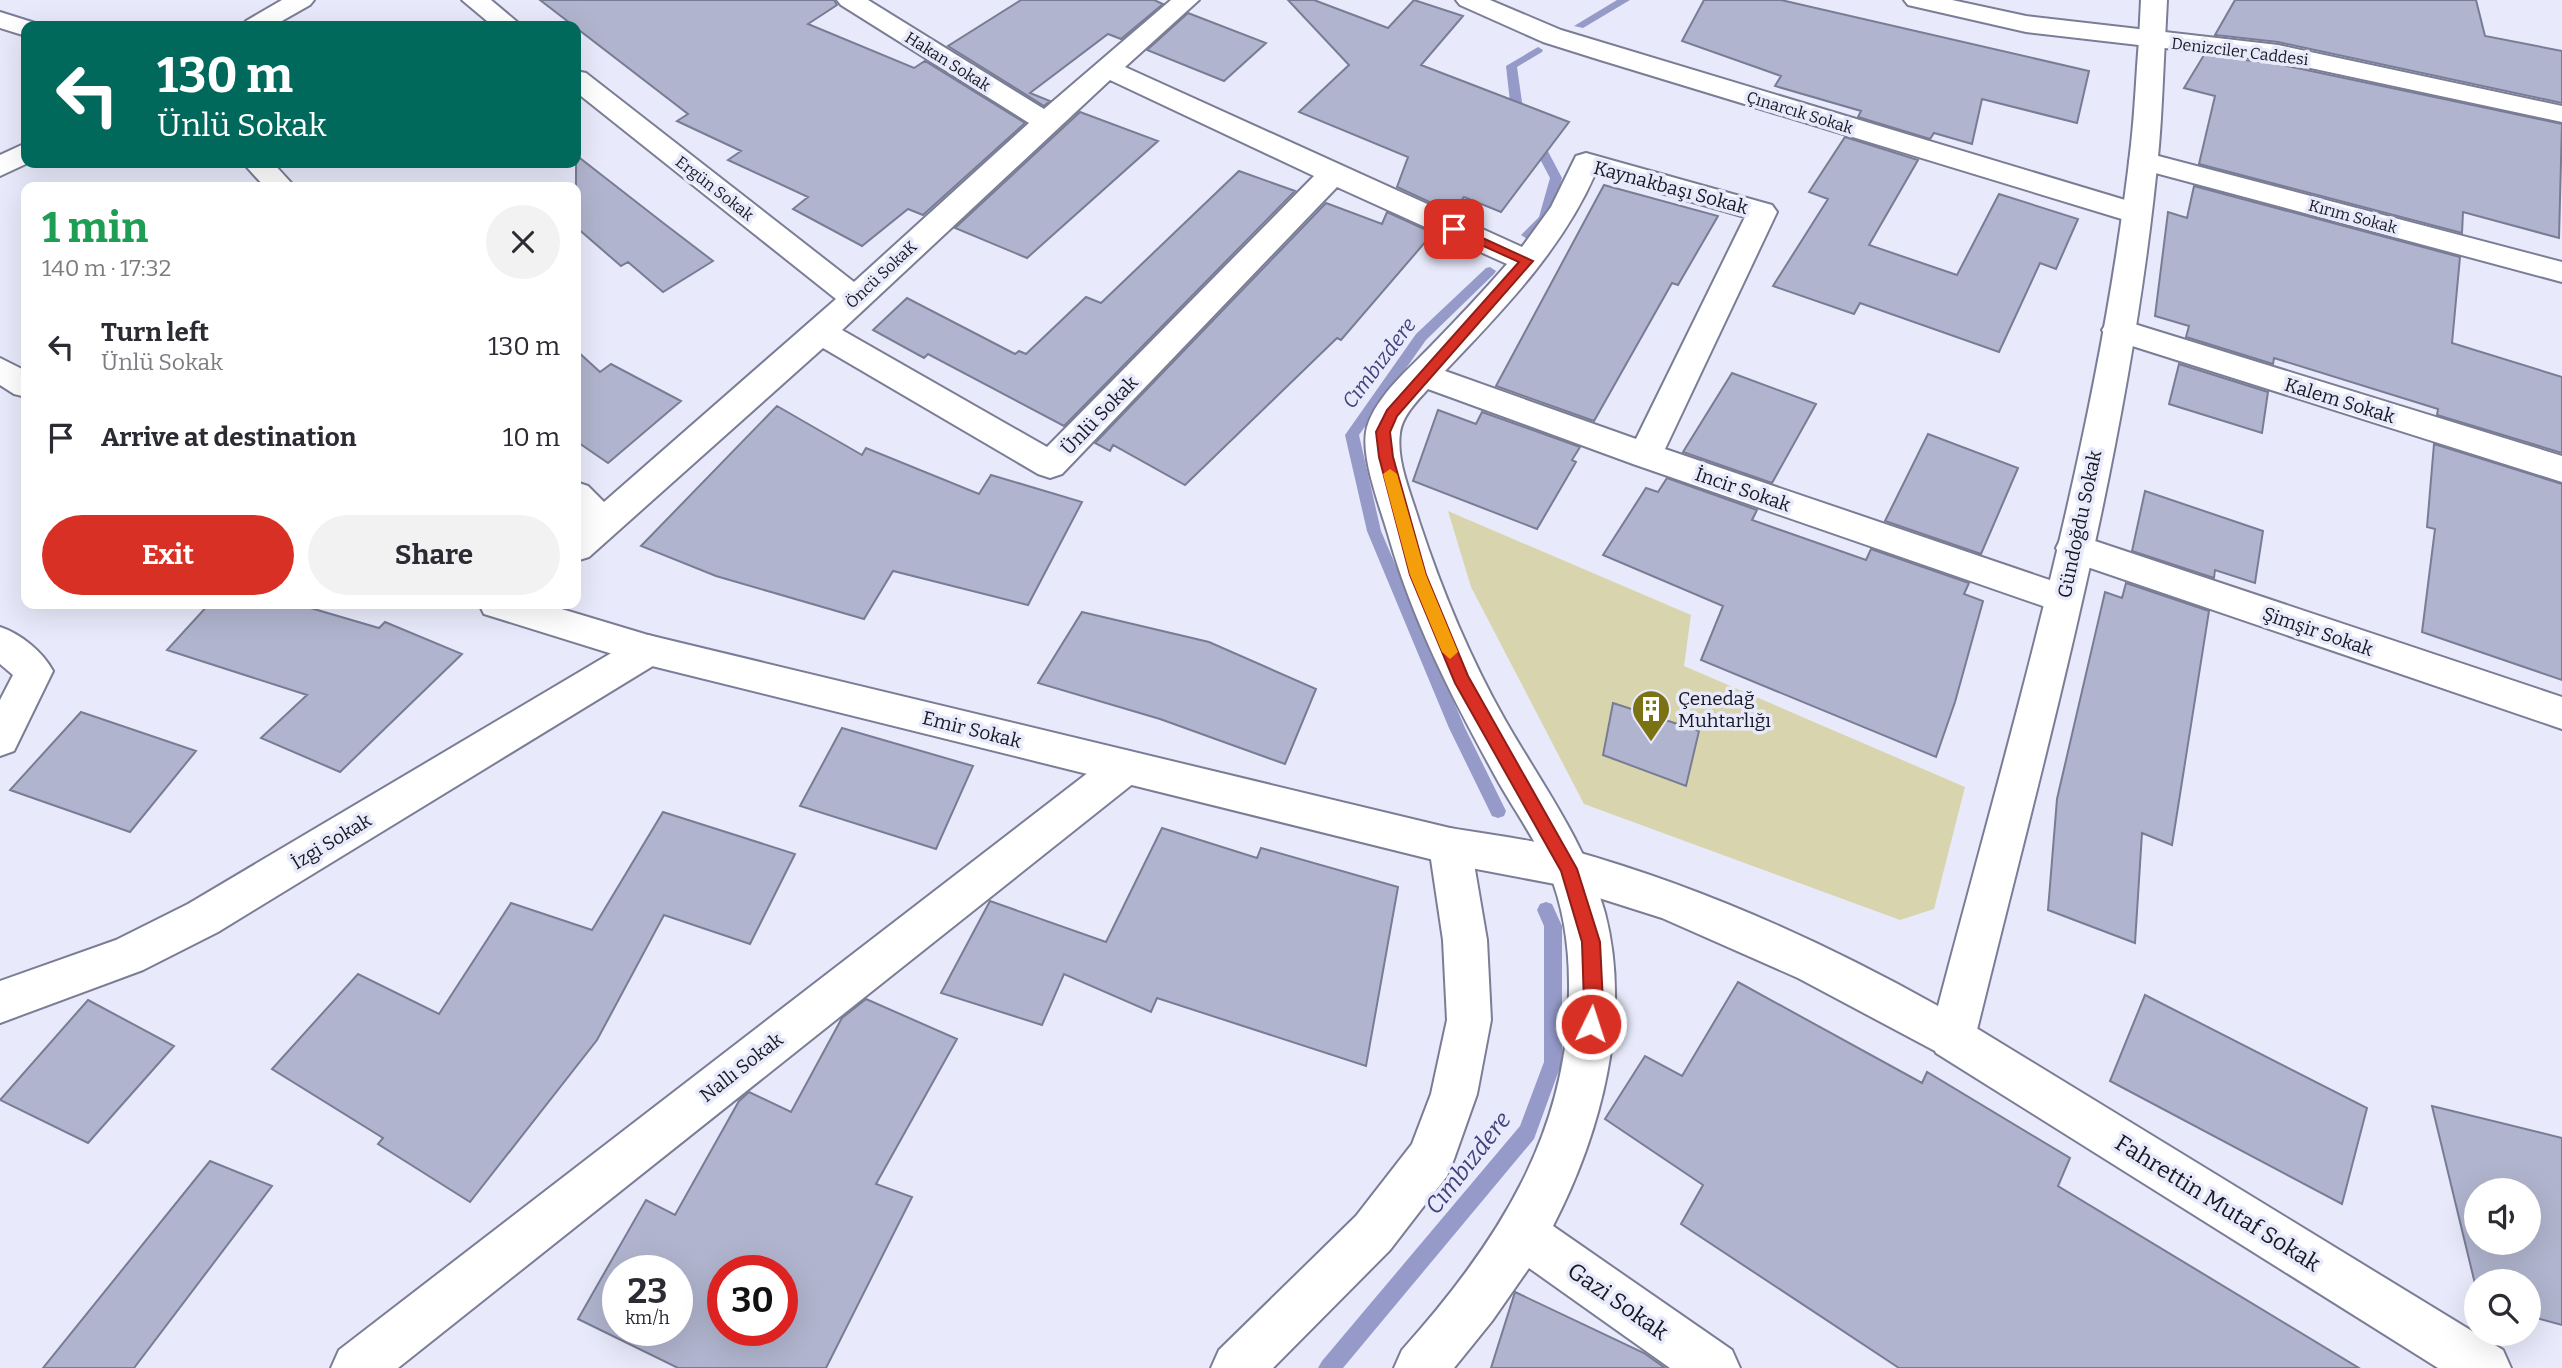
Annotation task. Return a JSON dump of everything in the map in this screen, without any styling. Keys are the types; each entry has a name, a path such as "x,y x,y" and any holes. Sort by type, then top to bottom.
{"street":[{"path":"264,21 301,0"},
{"path":"475,0 502,21"},
{"name":"Öncü SokaK","path":"581,542 821,332 1046,122 1186,0"},
{"name":"Çınarcık Sokak","path":"1469,0 1552,36 2135,213"},
{"name":"Denizciler Caddesi","path":"1917,0 2026,24 2278,53 2562,114"},
{"name":"Gündoğdu Sokak","path":"1952,1038 2063,598 2119,330 2143,161 2154,0"},
{"name":"Hakan Sokak","path":"860,2 1046,122"},
{"path":"0,20 21,27"},
{"path":"1106,68 1527,261"},
{"name":"Ergün Sokak","path":"581,83 855,298"},
{"path":"0,167 21,155"},
{"name":"Kırım Sokak","path":"2143,161 2562,272"},
{"name":"Kaynakbaşı Sokak","path":"1420,1368 1454,1331 1522,1234 1568,1138 1585,1066 1592,1016 1591,942 1569,869 1461,678 1418,575 1386,457 1383,432 1392,413 1423,375 1549,234 1566,207 1586,162 1762,212 1720,304 1644,455"},
{"path":"262,168 276,182"},
{"name":"Ünlü Sokak","path":"821,332 1050,465 1333,174"},
{"name":"Kalem Sokak","path":"2119,330 2562,469"},
{"path":"0,369 21,383"},
{"name":"İncir Sokak","path":"1423,375 1644,455 2063,598"},
{"path":"581,500 602,523"},
{"name":"Şimşir Sokak","path":"2074,548 2562,713"},
{"name":"Emir Sokak","path":"520,609 648,650 1450,846 1569,869"},
{"path":"0,642 34,671 0,739"},
{"name":"İzgi Sokak","path":"0,1002 128,957 203,918 648,650"},
{"name":"Nallı Sokak","path":"357,1368 1125,766"},
{"path":"1237,1368 1373,1233 1430,1159 1454,1094 1469,1020 1465,940 1450,846"},
{"name":"Fahrettin Mutaf Sokak","path":"1569,869 1690,910 1791,951 1873,992 1952,1038 2427,1351 2485,1368"},
{"name":"Gazi Sokak","path":"1522,1234 1702,1364"}],"shaded area":[{"path":"1448,511 1691,615 1684,666 1965,787 1934,909 1900,920 1584,804 1471,587"}],"building":[{"path":"540,0 834,0 837,5 808,24 914,68 925,61 1025,123 923,215 908,209 862,246 793,209 808,197 728,160 741,151 677,121 688,114 581,32 581,21 567,21"},
{"path":"1021,0 1154,0 1163,4 1121,39 1108,34 1030,93 1050,101 1044,106 948,46"},
{"path":"1288,0 1314,0 1388,28 1414,0 1463,16 1421,65 1569,122 1501,212 1464,197 1451,212 1397,187 1408,157 1299,112 1349,65"},
{"path":"1704,0 1781,0 2089,71 2077,123 1982,99 1972,144 1934,133 1930,139 1858,117 1861,111 1775,86 1781,76 1682,41"},
{"path":"2235,0 2476,0 2485,36 2562,51 2562,103 2278,42 2215,35"},
{"path":"1188,13 1266,43 1224,81 1147,50"},
{"path":"2204,55 2278,64 2562,124 2559,238 2463,212 2462,233 2199,164 2215,96 2184,88"},
{"path":"1080,112 1158,141 1027,258 955,228"},
{"path":"1845,137 1918,160 1869,245 1957,275 1999,194 2078,219 2056,269 2040,263 1999,352 1860,303 1854,314 1773,286 1828,199 1809,192"},
{"path":"581,159 713,261 663,292 628,262 621,266 581,231 581,182 576,182 576,168 581,168"},
{"path":"1239,171 1295,191 1064,426 928,354 924,358 873,330 907,298 1015,354 1019,351 1026,354 1086,297 1101,303"},
{"path":"1604,185 1718,216 1678,285 1672,283 1594,421 1496,386"},
{"path":"2194,186 2460,257 2452,343 2562,377 2562,453 2437,415 2438,409 2274,358 2273,364 2186,337 2189,326 2155,316 2168,212 2187,218"},
{"path":"1326,203 1382,224 1387,212 1433,233 1341,340 1337,338 1185,485 1113,445 1110,451 1095,443"},
{"path":"581,355 600,372 611,364 681,401 608,463 581,444"},
{"path":"2179,364 2268,392 2262,433 2169,404"},
{"path":"1732,373 1816,404 1772,483 1683,452"},
{"path":"777,406 862,455 866,448 979,494 991,475 1082,502 1028,605 893,571 864,619 716,576 641,546"},
{"path":"1438,410 1476,424 1482,412 1580,447 1572,460 1576,462 1537,529 1413,481"},
{"path":"1928,434 2018,468 1981,554 1885,521"},
{"path":"2434,444 2562,484 2562,680 2422,632 2435,529 2427,527"},
{"path":"1667,478 1757,510 1752,520 1866,560 1871,549 1969,583 1964,594 1983,601 1955,702 1936,757 1701,660 1723,606 1603,555 1646,488 1658,492"},
{"path":"2145,491 2263,531 2255,583 2215,570 2214,578 2132,551"},
{"path":"2126,583 2209,611 2172,845 2142,833 2135,943 2048,910 2057,799 2105,592 2122,598"},
{"path":"204,609 314,609 379,628 385,622 462,654 340,772 261,738 307,695 167,650"},
{"path":"1082,612 1209,642 1316,689 1285,764 1160,719 1038,683"},
{"name":"Çenedağ Muhtarlığı","path":"1613,703 1699,731 1686,786 1603,755"},
{"path":"81,712 196,751 130,832 10,790"},
{"path":"842,728 973,766 936,849 800,806"},
{"path":"663,812 795,854 750,944 664,915 597,1040 470,1202 378,1144 383,1138 272,1069 358,974 439,1014 511,903 592,930"},
{"path":"1162,828 1257,858 1261,848 1398,887 1366,1066 1157,998 1151,1012 1064,974 1042,1025 941,993 990,901 1106,942"},
{"path":"1738,982 1922,1083 1927,1072 2070,1158 2058,1186 2359,1368 1899,1368 1681,1224 1703,1185 1605,1119 1645,1056 1682,1076"},
{"path":"2145,995 2367,1108 2342,1204 2110,1081"},
{"path":"866,999 957,1039 876,1184 912,1197 826,1368 678,1368 633,1346 693,1346 693,1255 615,1255 646,1200 675,1215 739,1101 749,1092 791,1112 842,1018"},
{"path":"88,1000 174,1046 88,1143 0,1100"},
{"path":"2432,1106 2562,1138 2562,1325 2541,1319 2541,1269 2471,1269 2468,1255 2541,1255 2541,1178 2464,1178 2464,1238"},
{"path":"210,1161 272,1186 134,1368 43,1368"},
{"path":"602,1277 602,1331 578,1319"},
{"path":"1515,1292 1644,1353 1665,1368 1491,1368"}],"waterway":[{"name":"Cımbızdere","path":"1579,26 1625,0"},
{"name":"Cımbızdere","path":"1527,235 1545,218 1556,178 1516,102 1511,66 1538,50"},
{"name":"Cımbızdere","path":"1490,271 1421,337 1352,435 1374,531 1457,728 1498,811"},
{"name":"Cımbızdere","path":"1329,1368 1527,1132 1553,1062 1553,926 1546,910"}],"slow traffic":[{"path":"1390,474 1418,575 1450,652"}],"place":[{"name":"Çenedağ Muhtarlığı","path":"1651,743"}],"route":[{"path":"1454,229 1527,261 1392,413 1383,432 1386,457 1418,575 1461,678 1569,869 1591,942 1594,1003 1591,1024"}]}
